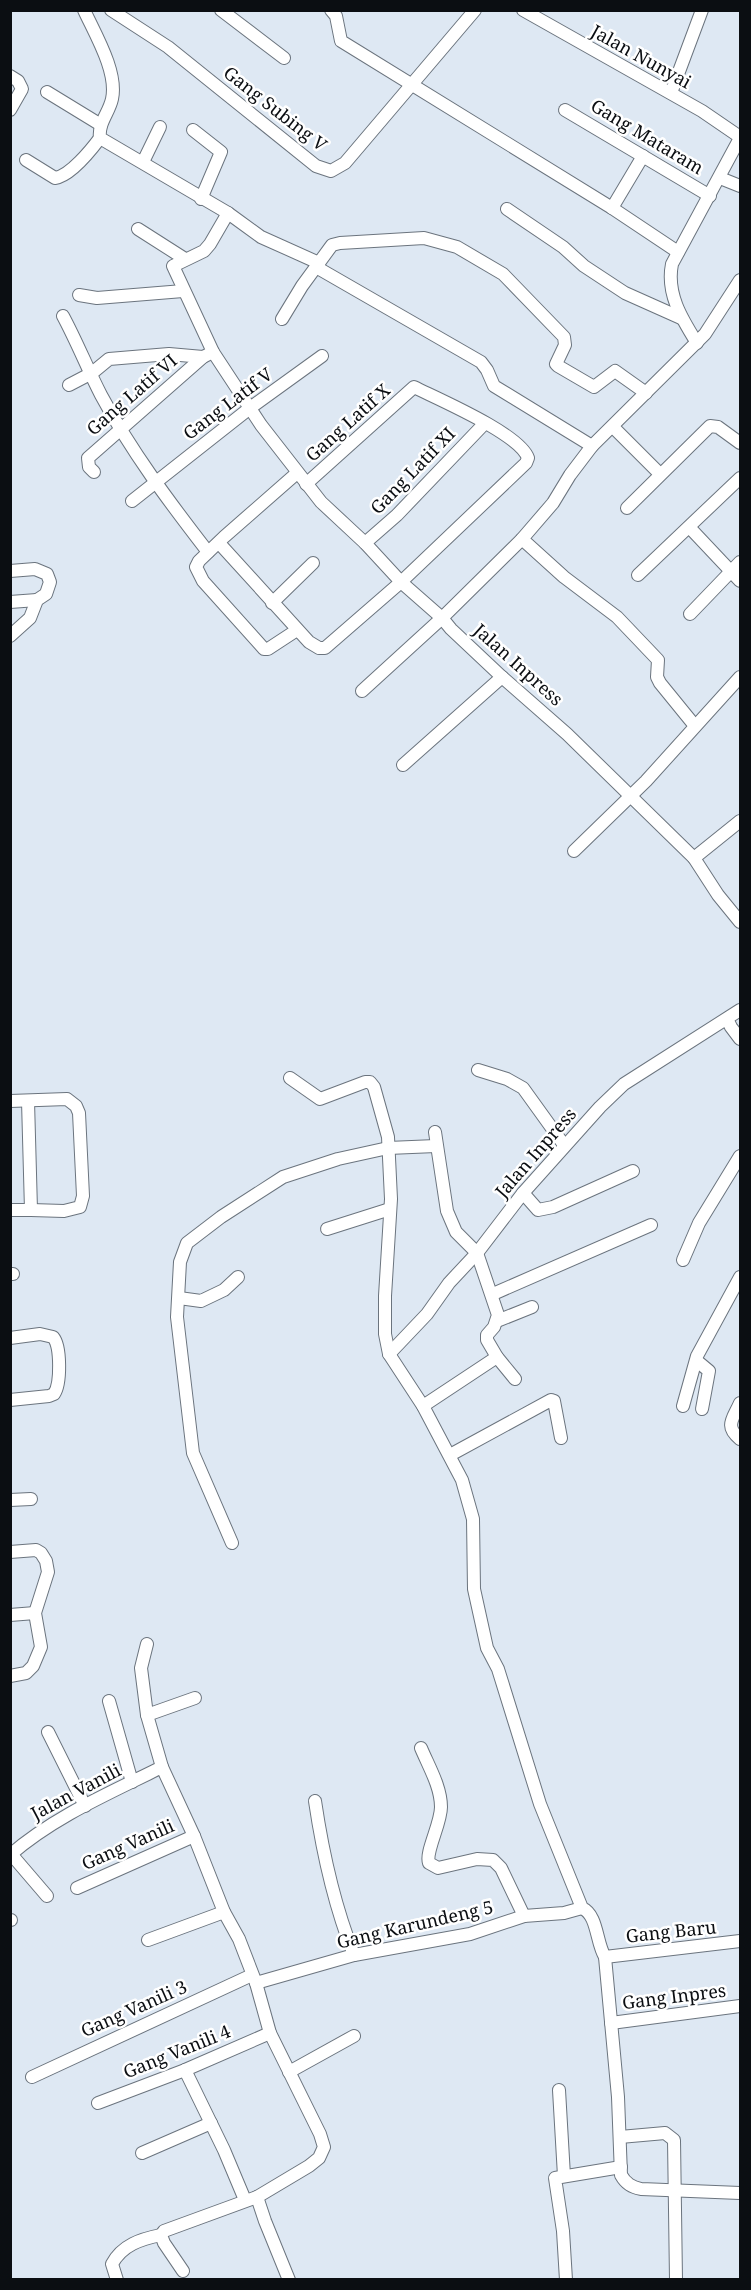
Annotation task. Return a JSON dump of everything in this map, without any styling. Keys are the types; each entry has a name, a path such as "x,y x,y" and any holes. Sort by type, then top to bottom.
{"street":[{"path":"26,160 55,178 61,178 87,156 100,138 101,125 113,97 111,78 108,63 84,10"},
{"name":"Gang Subing V","path":"111,10 168,47 316,166 331,171 345,163 475,10"},
{"path":"221,10 284,58"},
{"path":"331,10 336,16 341,41 612,208 678,252"},
{"name":"Jalan Nunyai","path":"523,10 671,93 741,138"},
{"path":"671,93 702,10"},
{"path":"10,76 18,81 22,89 10,110"},
{"path":"47,92 101,125"},
{"name":"Gang Mataram","path":"565,110 710,196"},
{"path":"143,162 160,127"},
{"path":"193,130 221,152 201,199"},
{"path":"100,138 228,213 261,237 317,265 481,362 494,386 592,446"},
{"path":"697,343 676,306 670,278 672,264 741,138"},
{"path":"612,208 643,156"},
{"path":"720,178 741,186"},
{"path":"507,209 625,293 681,318"},
{"path":"138,229 185,259 208,247 228,213"},
{"path":"282,319 330,247 340,243 424,238 457,247 503,274 564,337 565,345 557,362 558,366 594,387 615,371 646,393"},
{"name":"Jalan Inpress","path":"185,259 173,266 208,355 321,502 365,543 401,582 631,795 694,858 718,895 741,922"},
{"path":"363,691 442,618 522,539 554,503 570,475 592,446 697,343 741,280"},
{"path":"80,295 97,298 183,291"},
{"path":"63,316 100,394 121,429 208,552"},
{"path":"69,385 92,373 109,359 169,354 208,355"},
{"name":"Gang Latif VI","path":"94,472 89,467 88,458 208,355"},
{"name":"Gang Latif V","path":"132,501 250,408 322,356"},
{"name":"Gang Latif XI","path":"401,582 526,463 528,458 524,449 502,433 414,387"},
{"name":"Gang Latif X","path":"306,484 414,387"},
{"name":"Gang Latif XI","path":"365,543 397,515 485,423"},
{"path":"627,508 710,426 718,427 741,443"},
{"path":"613,427 660,474"},
{"path":"297,473 208,552 196,567 198,574 260,646 268,650 297,630"},
{"path":"638,575 741,478"},
{"path":"690,528 741,581"},
{"path":"522,539 564,577 617,616 658,660 657,676 660,683 695,726"},
{"path":"219,543 315,647 325,648 401,582"},
{"path":"690,614 741,562"},
{"path":"272,603 313,563"},
{"path":"10,571 35,569 47,574 50,582 46,594 37,600 10,602"},
{"path":"10,636 30,618 37,600"},
{"path":"403,765 502,677"},
{"path":"574,851 646,781 741,677"},
{"path":"694,858 741,821"},
{"name":"Jalan Inpress","path":"389,1354 428,1314 449,1283 477,1253 523,1193 564,1145 624,1084 741,1010"},
{"path":"727,1019 741,1039"},
{"path":"478,1070 507,1079 523,1088 564,1145"},
{"path":"290,1078 320,1099 352,1086 372,1083 388,1137 390,1209 385,1334 389,1354 423,1406 462,1480 473,1519 474,1589 487,1648 498,1669 540,1804 582,1908 591,1914 600,1949 605,1958 621,2175 625,2182 633,2187 741,2193"},
{"path":"10,1101 67,1099 76,1106 80,1121 83,1196 80,1207 76,1209 10,1210"},
{"path":"28,1101 31,1210"},
{"path":"435,1132 447,1211 456,1232 477,1253 493,1294 498,1315 497,1321 486,1338 496,1357 515,1379"},
{"path":"232,1543 193,1453 177,1317 180,1262 188,1243 221,1217 283,1177 338,1159 388,1148 436,1146"},
{"path":"683,1260 699,1223 741,1156"},
{"path":"523,1193 538,1210 553,1207 633,1171"},
{"path":"327,1229 390,1209"},
{"path":"493,1294 651,1224"},
{"path":"179,1298 201,1301 224,1290 238,1277"},
{"path":"683,1406 697,1361 739,1283"},
{"path":"497,1321 532,1307"},
{"path":"10,1338 40,1334 53,1337 58,1345 59,1384 54,1394 50,1396 10,1400"},
{"path":"423,1406 496,1357"},
{"path":"697,1361 709,1371 702,1409"},
{"path":"450,1455 550,1400 554,1401 561,1438"},
{"path":"741,1403 730,1426 731,1431 741,1438"},
{"path":"10,1500 31,1499"},
{"path":"10,1552 36,1550 46,1561 48,1572 35,1613 41,1636 41,1647 33,1666 26,1673 10,1676"},
{"path":"10,1615 35,1613"},
{"path":"117,2280 112,2264 118,2252 142,2239 161,2235 169,2228 251,2198 309,2166 319,2158 324,2147 320,2134 270,2033 239,1939 224,1912 194,1836 162,1767 147,1715 141,1668 147,1644"},
{"path":"147,1715 195,1698"},
{"path":"108,1701 132,1782"},
{"path":"48,1732 84,1806"},
{"path":"421,1748 440,1792 441,1809 437,1831 427,1856 429,1863 438,1868 477,1859 493,1860 501,1868 525,1916"},
{"name":"Jalan Vanili","path":"11,1855 30,1838 84,1806 162,1767"},
{"path":"315,1802 329,1881 354,1955"},
{"name":"Gang Vanili","path":"77,1888 194,1836"},
{"path":"11,1855 46,1896"},
{"name":"Gang Karundeng 5","path":"254,1979 354,1955 470,1934 525,1916 564,1913 582,1908"},
{"path":"148,1940 224,1912"},
{"name":"Gang Baru","path":"605,1958 741,1941"},
{"name":"Gang Vanili 3","path":"32,2077 254,1979"},
{"name":"Gang Inpres","path":"611,2023 741,2006"},
{"name":"Gang Vanili 4","path":"98,2103 185,2070 270,2033"},
{"path":"289,2072 354,2036"},
{"path":"185,2070 265,2222 289,2280"},
{"path":"559,2090 564,2176"},
{"path":"142,2153 211,2123"},
{"path":"620,2137 665,2133 675,2144 676,2280"},
{"path":"566,2280 563,2231 555,2181 558,2176 621,2167"},
{"path":"161,2235 183,2271"}]}
